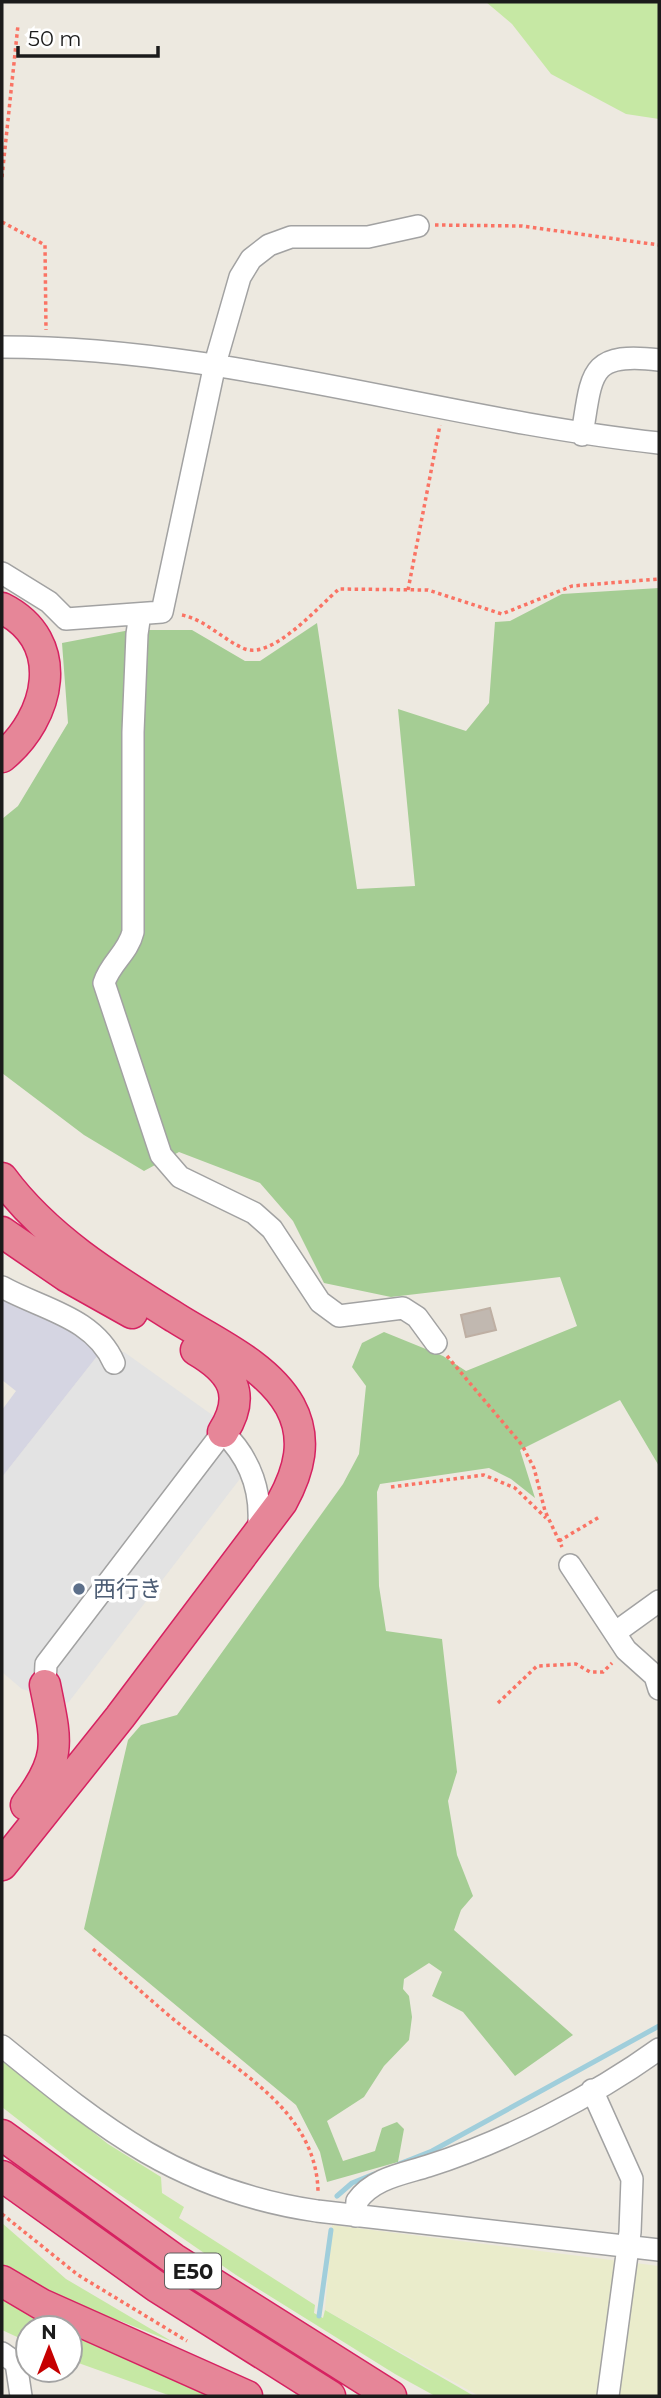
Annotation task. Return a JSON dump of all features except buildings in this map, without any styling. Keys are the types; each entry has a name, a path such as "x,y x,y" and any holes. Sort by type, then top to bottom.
{"highway":[{"path":"2,608 32,634 40,652 45,685 35,721 2,757"},
{"path":"2,1178 29,1210 85,1259 265,1375 289,1405 299,1434 299,1463 282,1502 120,1717 2,1865"},
{"path":"2,1232 66,1276 218,1364 228,1374 235,1405 223,1432"},
{"path":"2,1835 50,1771 55,1751 55,1732 45,1685"},
{"name":"E50","path":"2,2135 209,2281 391,2396"},
{"name":"E50","path":"2,2176 157,2287 330,2396"},
{"path":"2,2281 41,2304 247,2396"}],"street":[{"path":"2,573 49,602 66,619 162,612 215,364 240,277 251,259 269,245 291,237 368,237 418,226"},
{"path":"2,347 46,347 215,364 444,406 582,435 659,443"},
{"path":"582,435 590,384 596,371 616,358 659,360"},
{"path":"140,614 136,634 133,732 133,932 130,946 108,970 104,983 161,1154 180,1177 254,1213 272,1229 320,1302 339,1316 403,1308 417,1317 436,1343"},
{"path":"2,1287 53,1309 85,1328 106,1345 114,1363"},
{"path":"45,1685 46,1664 223,1432 239,1447 257,1492 260,1512 258,1533"},
{"path":"570,1565 621,1641 655,1676 659,1689"},
{"path":"621,1641 659,1601"},
{"path":"2,2046 109,2132 178,2172 271,2204 659,2250"},
{"path":"356,2216 357,2201 376,2184 467,2154 592,2090 659,2049"},
{"path":"592,2090 632,2179 628,2247 608,2396"},
{"path":"2,2353 16,2363 21,2396"}],"path":[{"path":"2,177 18,25"},
{"path":"2,222 45,245 46,347"},
{"path":"418,226 523,226 659,245"},
{"path":"408,590 444,406"},
{"path":"162,612 186,616 219,631 246,649 260,649 294,630 339,589 428,590 502,614 572,586 659,579"},
{"path":"436,1343 522,1445 534,1468 548,1519 570,1565"},
{"path":"391,1487 484,1475 515,1488 548,1519"},
{"path":"559,1541 601,1516"},
{"path":"498,1703 537,1666 576,1664 590,1672 603,1672 621,1641"},
{"path":"93,1949 182,2026 286,2110 307,2140 317,2184 317,2211"},
{"path":"2,2214 78,2275 196,2347"}],"green space":[{"path":"486,2 659,2 659,119 626,114 551,74 512,24"},
{"path":"659,588 659,1466 620,1400 520,1450 535,1498 511,1479 489,1468 380,1484 377,1492 379,1586 386,1631 442,1639 457,1772 448,1801 457,1855 473,1896 461,1910 454,1930 573,2035 515,2076 463,2012 432,1996 442,1972 429,1963 404,1979 403,1989 409,1996 412,2017 409,2040 384,2066 364,2097 327,2121 343,2161 375,2151 382,2128 397,2122 404,2129 398,2162 327,2182 320,2152 296,2105 84,1929 128,1740 141,1725 177,1715 343,1484 359,1454 366,1386 352,1367 362,1343 384,1332 443,1356 466,1371 577,1326 560,1277 391,1297 324,1283 293,1221 260,1183 179,1152 144,1171 84,1135 2,1073 2,819 18,806 68,723 62,643 130,630 192,630 245,661 260,661 317,623 357,889 415,886 398,709 466,731 489,703 495,622 510,621 562,594"},
{"path":"2,2060 108,2144 161,2177 162,2193 184,2207 179,2218 315,2305 314,2313 323,2318 325,2310 474,2396 435,2396 395,2374 236,2275 75,2164 2,2107"},
{"path":"2,2223 66,2279 173,2342 118,2320 106,2321 2,2268"},
{"path":"332,2225 659,2266 659,2396 479,2396 325,2310"},
{"path":"2,2299 33,2314 14,2314 14,2336 2,2330"},
{"path":"84,2338 210,2396 171,2396 84,2365"}],"shaded area":[{"path":"2,1293 78,1331 98,1355 2,1477 2,1410 16,1391 2,1380"},
{"name":"西行き","path":"124,1352 236,1432 249,1467 68,1703 22,1689 2,1672 2,1477 98,1355"}],"waterway":[{"path":"399,2164 432,2151 659,2026"},
{"path":"337,2196 352,2183 374,2174"},
{"path":"319,2316 331,2230"}],"place":[{"name":"西行き","path":"79,1589"}]}
